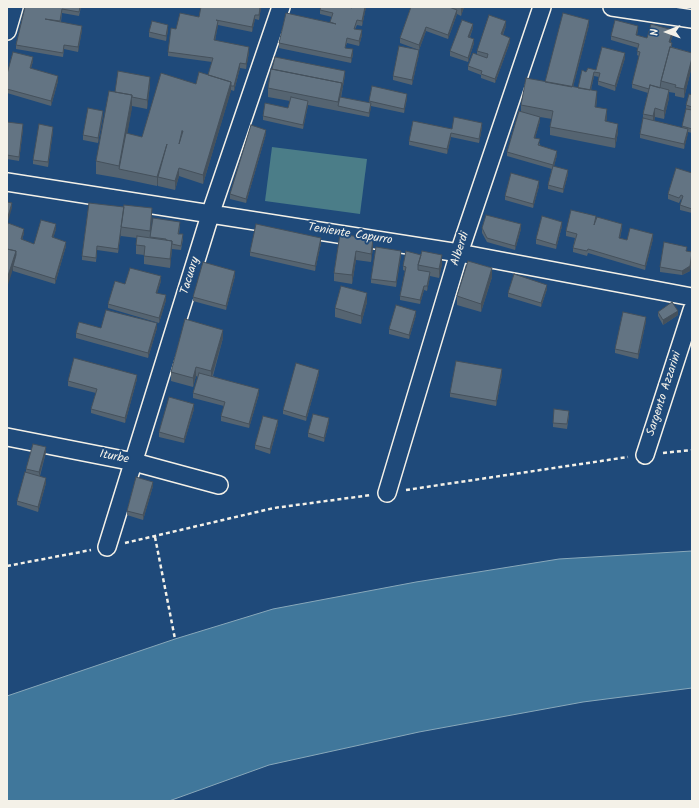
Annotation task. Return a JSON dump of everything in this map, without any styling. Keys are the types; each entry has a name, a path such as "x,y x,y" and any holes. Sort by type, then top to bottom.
{"street":[{"path":"7,31 14,7"},
{"name":"Tacuary","path":"106,547 134,462 211,212 281,7"},
{"name":"Alberdi","path":"387,493 459,253 542,7"},
{"path":"612,7 692,19"},
{"name":"Teniente Capurro","path":"7,182 211,212 459,253 692,296"},
{"name":"Sargento Azzarini","path":"645,454 692,310"},
{"name":"Iturbe","path":"7,437 134,462 219,485"}],"path":[{"path":"7,566 156,537 274,508 387,493 645,454 692,450"},
{"path":"156,537 174,639"}],"green space":[{"path":"272,147 367,159 360,214 265,201"}],"water":[{"path":"692,551 692,688 583,702 419,732 269,765 169,801 7,801 7,696 175,639 273,609 416,582 559,559"}],"building":[{"path":"25,7 80,7 79,12 62,9 60,21 45,19 82,26 78,47 64,45 63,53 16,45"},
{"path":"201,7 260,7 259,15 255,15 252,27 216,20 218,21 214,40 249,47 246,64 240,63 234,86 231,86 231,82 208,75 213,58 168,52 171,28 176,29 180,13 199,17"},
{"path":"321,7 365,7 362,21 357,20 354,29 362,30 359,41 347,38 345,48 353,49 351,58 279,43 286,13 336,24 330,22 333,13 320,10"},
{"path":"411,7 449,7 457,10 448,35 426,27 419,45 400,38"},
{"path":"563,13 589,20 572,87 545,82"},
{"path":"489,15 506,21 501,34 510,38 495,79 481,74 482,71 468,66 473,53 487,58 488,54 477,51"},
{"path":"462,20 473,24 468,37 474,39 468,58 450,51"},
{"path":"615,20 638,26 636,35 647,38 651,24 673,30 669,42 672,43 660,88 650,85 649,89 632,84 640,52 637,51 639,44 611,36"},
{"path":"152,21 168,25 166,36 149,32"},
{"path":"399,46 419,50 412,80 393,76"},
{"path":"602,47 625,53 615,86 598,81 600,73 594,72 590,90 578,88 582,70 586,72 588,68 596,70"},
{"path":"670,47 692,53 684,89 661,81"},
{"path":"13,52 33,57 30,68 58,76 51,101 7,89 7,74"},
{"path":"275,57 345,71 342,88 342,83 272,69"},
{"path":"271,69 342,83 338,102 268,88"},
{"path":"118,71 150,77 147,100 132,97 132,95 115,92"},
{"path":"199,72 231,82 203,175 179,168 175,181 158,177 167,144 157,177 119,169 126,133 142,137 161,73 196,84"},
{"path":"526,78 597,91 595,107 607,109 605,121 618,124 615,139 550,127 553,111 521,105"},
{"path":"650,85 669,90 664,111 655,108 653,116 643,114"},
{"path":"372,86 407,94 404,109 369,101"},
{"path":"109,91 132,95 119,166 96,161"},
{"path":"689,94 692,95 692,107 686,105"},
{"path":"291,97 308,101 303,125 263,116 265,103 288,108"},
{"path":"340,97 371,103 369,113 338,106"},
{"path":"88,108 103,111 98,138 83,135"},
{"path":"686,109 692,110 692,129 682,126"},
{"path":"519,111 540,117 534,138 540,139 538,145 557,151 553,165 507,152"},
{"path":"454,117 482,123 479,139 451,133 447,149 409,141 413,121 452,129"},
{"path":"643,118 688,129 684,144 640,134"},
{"path":"7,122 23,124 19,157 7,155"},
{"path":"39,124 53,127 48,162 33,160"},
{"path":"251,125 266,130 246,199 230,194"},
{"path":"553,166 568,170 563,189 548,185"},
{"path":"676,168 692,173 692,209 680,205 683,196 681,195 679,198 668,194"},
{"path":"511,173 539,181 533,204 505,196"},
{"path":"7,202 12,203 7,220"},
{"path":"89,203 124,207 118,249 97,246 96,258 82,256"},
{"path":"124,205 152,208 150,231 121,227"},
{"path":"571,210 596,216 594,225 597,217 622,224 619,238 627,240 630,228 653,234 645,266 588,249 587,251 573,248 577,234 566,231"},
{"path":"486,215 521,224 515,246 487,238 482,228"},
{"path":"542,216 562,222 556,245 536,239"},
{"path":"153,218 180,222 178,234 183,234 181,246 172,244 172,241 166,239 150,237"},
{"path":"41,220 56,224 52,237 66,242 55,279 13,266 16,251 7,249 8,223 24,229 21,239 34,244"},
{"path":"256,224 321,238 315,266 250,252"},
{"path":"340,234 373,239 371,254 356,251 352,275 334,273"},
{"path":"137,236 172,241 170,259 144,256 145,246 136,245"},
{"path":"664,242 687,247 686,251 692,252 690,266 682,271 660,267"},
{"path":"376,247 401,251 396,282 371,279"},
{"path":"7,249 16,251 7,279"},
{"path":"406,251 421,255 418,270 430,272 427,286 424,286 420,300 400,296 406,267 403,266"},
{"path":"422,251 442,255 439,269 418,265"},
{"path":"468,261 492,268 481,304 457,296"},
{"path":"203,262 235,271 226,306 193,297"},
{"path":"130,268 161,276 156,293 166,295 159,318 108,304 115,281 125,284"},
{"path":"514,274 547,285 541,303 508,293"},
{"path":"341,286 367,293 361,316 335,308"},
{"path":"672,302 678,311 663,320 658,312"},
{"path":"396,305 416,311 409,335 389,329"},
{"path":"106,310 157,323 148,353 76,333 79,322 101,328"},
{"path":"623,312 646,317 638,354 615,349"},
{"path":"185,319 223,330 211,371 196,367 193,378 171,372"},
{"path":"74,358 137,375 125,418 91,409 97,389 68,381"},
{"path":"456,361 502,369 496,401 450,393"},
{"path":"296,363 319,370 306,417 283,410"},
{"path":"199,373 259,389 249,424 221,416 225,402 193,393"},
{"path":"169,397 194,404 184,439 159,432"},
{"path":"554,409 569,411 567,424 553,423"},
{"path":"313,414 329,418 324,438 308,433"},
{"path":"263,416 278,420 270,449 255,445"},
{"path":"33,444 46,447 39,472 26,469"},
{"path":"25,472 46,478 38,507 17,501"},
{"path":"136,477 153,482 143,515 127,511"}]}
